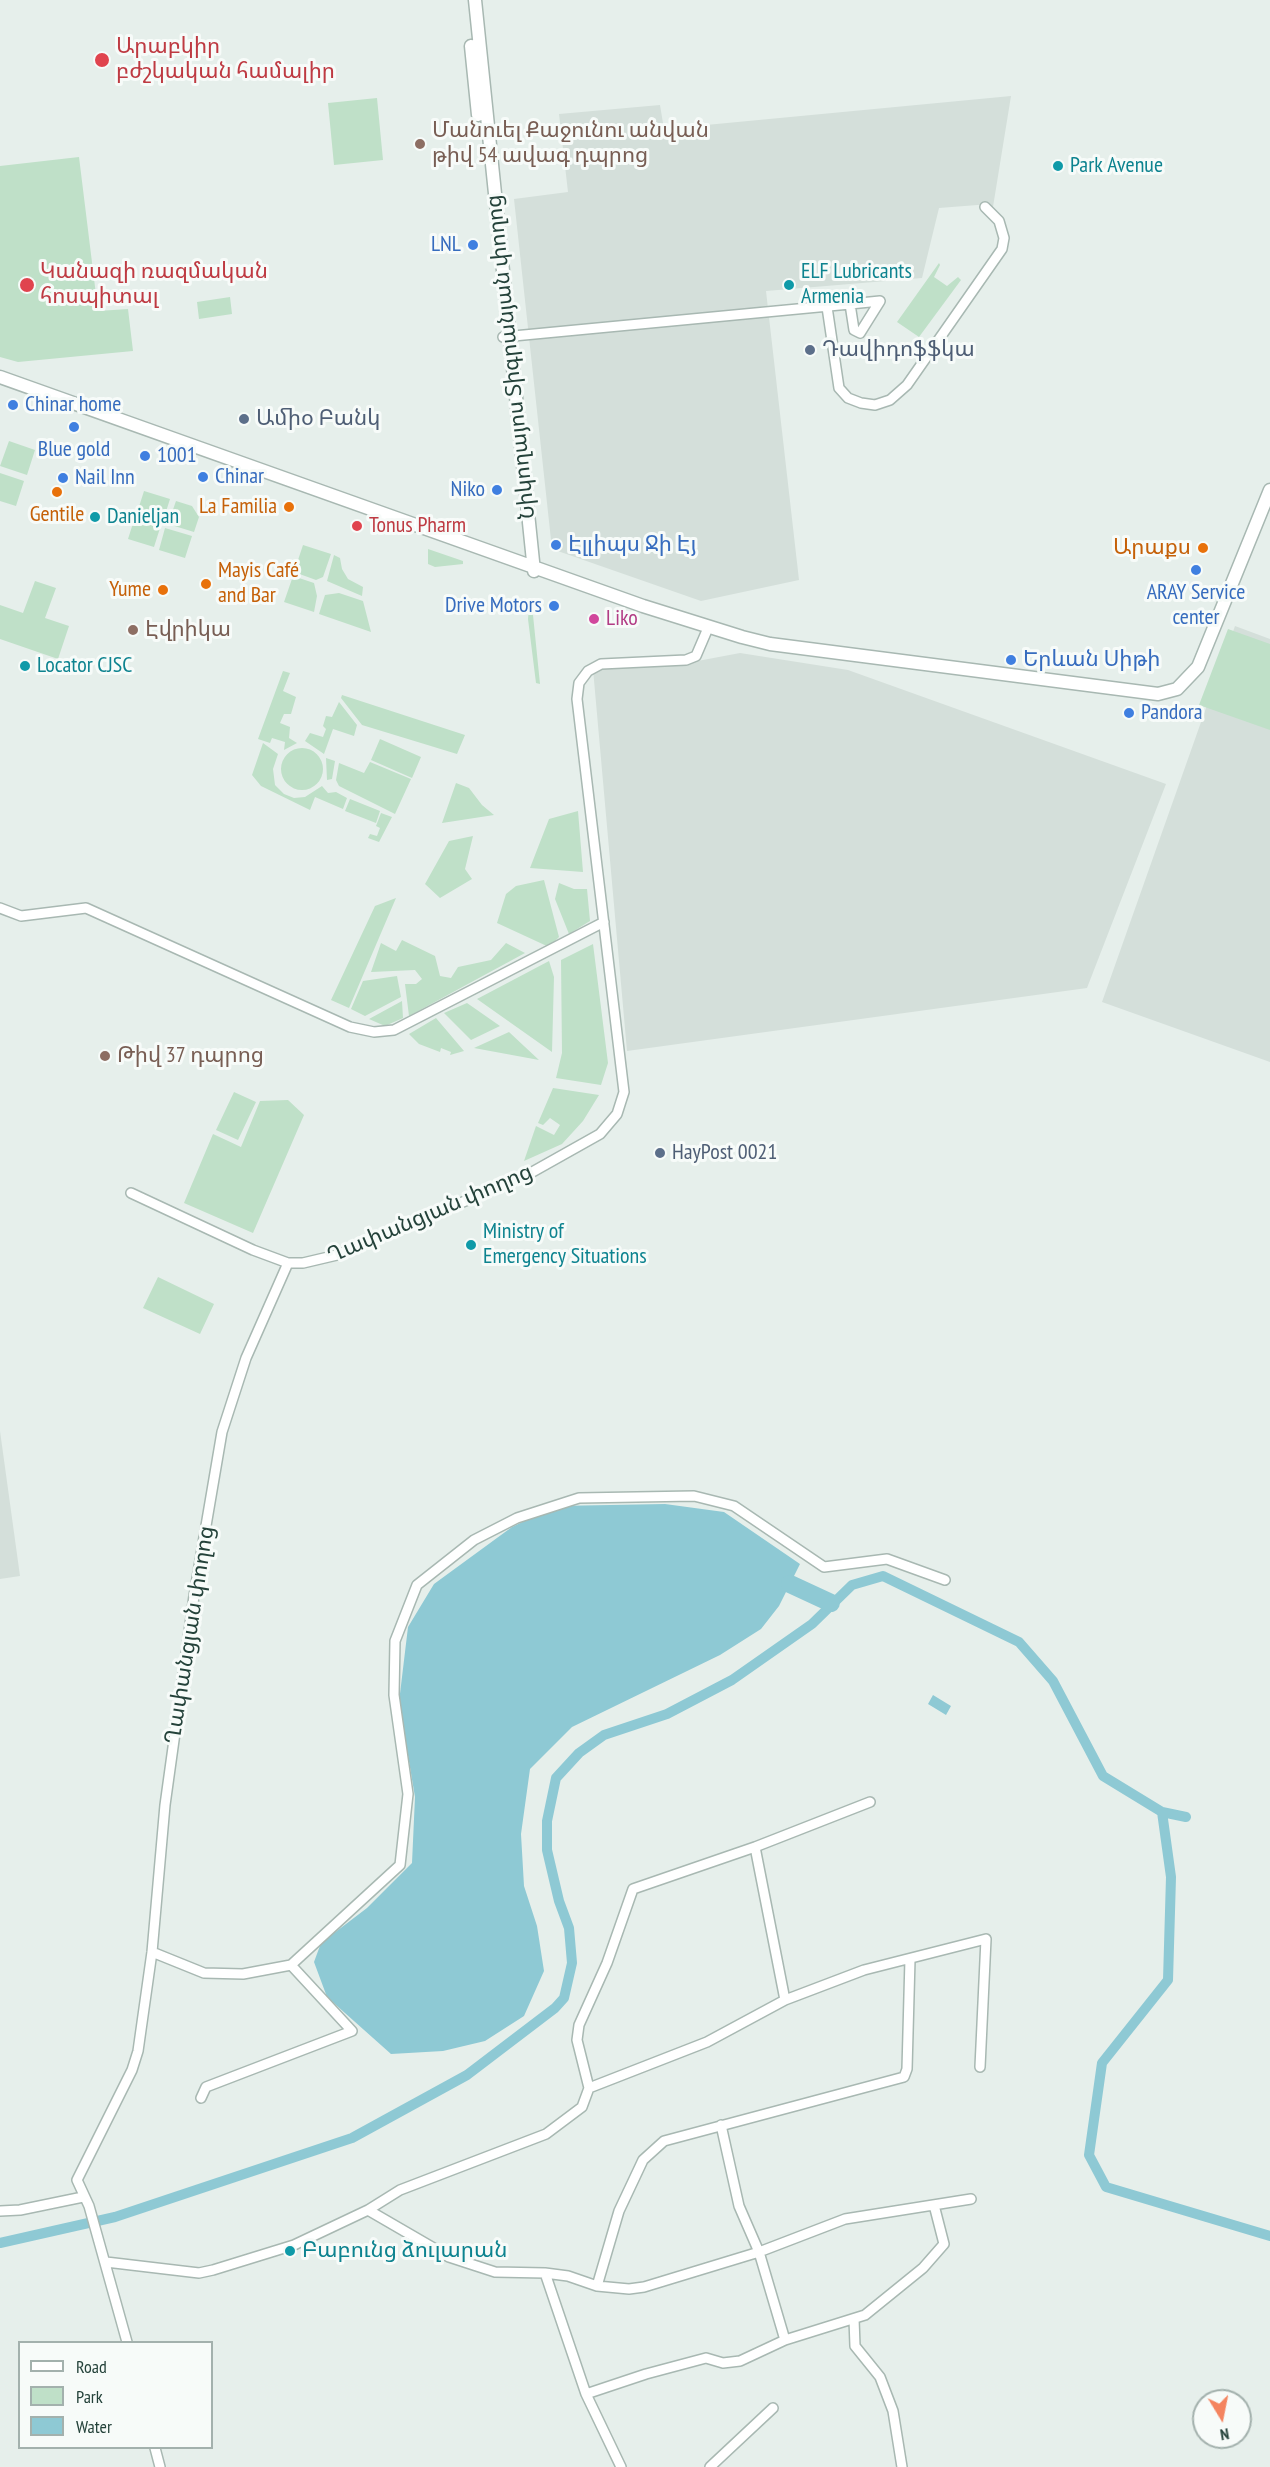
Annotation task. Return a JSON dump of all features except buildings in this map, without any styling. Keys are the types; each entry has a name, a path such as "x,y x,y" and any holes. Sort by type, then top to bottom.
{"street":[{"name":"Նիկողայոս Տիգրանյան փողոց","path":"466,0 531,567"},
{"name":"Նիկողայոս Տիգրանյան փողոց","path":"475,0 506,337"},
{"path":"827,307 839,388 848,398 861,403 875,405 890,400 907,386 1002,249 1004,238 999,221 985,207"},
{"path":"506,337 850,304"},
{"path":"0,377 707,630 770,644 1158,694 1178,691 1201,673 1270,505"},
{"path":"0,384 531,567"},
{"path":"1178,691 1203,657 1270,490"},
{"name":"Ղափանցյան փողոց","path":"83,2197 77,2180 132,2070 138,2051 152,1953 165,1805 194,1596 222,1432 246,1358 288,1263 303,1263 337,1255 527,1175 600,1134 618,1114 624,1092 577,699 579,683 588,670 601,664 686,660 696,656 707,630"},
{"path":"0,908 21,916 86,908 350,1027 374,1032 394,1029 604,922"},
{"path":"131,1193 253,1250 288,1263"},
{"path":"152,1953 204,1973 243,1974 291,1965 400,1865 408,1794 394,1695 395,1641 417,1585 474,1540 517,1518 579,1498 694,1496 734,1506 824,1567 887,1559 945,1580"},
{"path":"106,2262 199,2273 213,2270 294,2245 368,2210 400,2190 546,2134 582,2107 589,2088 577,2040 579,2025 607,1963 633,1888 755,1847 870,1803"},
{"path":"755,1847 785,2000"},
{"path":"589,2088 706,2042 785,2000 864,1970 986,1939 981,2067"},
{"path":"597,2286 619,2211 644,2160 664,2141 904,2077 907,2069 910,1959"},
{"path":"201,2098 206,2086 352,2031 291,1965"},
{"path":"721,2125 739,2206 759,2252 785,2340"},
{"path":"0,2211 20,2210 83,2197 89,2206 106,2262 126,2341"},
{"path":"368,2210 449,2257 495,2272 545,2273 568,2276 597,2286 629,2289 644,2287 759,2252 845,2219 970,2199"},
{"path":"586,2394 646,2374 706,2358 723,2363 740,2361 785,2340 865,2315 923,2268 944,2244 934,2205"},
{"path":"545,2273 586,2394 621,2467"},
{"path":"854,2319 855,2346 880,2377 893,2411 902,2467"},
{"path":"710,2467 773,2408"},
{"path":"155,2449 160,2467"}],"shaded area":[{"path":"1011,96 992,213 990,204 939,208 922,278 766,291 799,580 701,601 552,549 514,199 568,192 559,114 660,105 664,129"},
{"path":"1235,626 1270,639 1270,1062 1102,1002"},
{"path":"740,653 848,670 1166,784 1087,988 627,1051 593,669 687,663"},
{"path":"0,1431 20,1576 0,1579"}],"green space":[{"path":"377,98 383,160 334,165 328,103"},
{"path":"79,157 98,311 128,309 133,351 18,362 0,357 0,166"},
{"path":"939,263 934,277 947,286 958,277 961,280 919,337 897,322"},
{"path":"230,297 232,314 199,319 197,302"},
{"path":"9,441 35,450 27,475 0,466"},
{"path":"0,473 24,481 16,506 0,501"},
{"path":"144,491 170,499 163,521 137,513"},
{"path":"176,501 192,506 199,517 194,532 168,524"},
{"path":"135,517 161,525 154,547 128,539"},
{"path":"165,528 192,536 185,558 159,550"},
{"path":"303,545 331,554 323,577 316,580 294,572"},
{"path":"428,549 463,561 463,564 435,567 428,564"},
{"path":"334,555 340,558 342,569 348,579 363,587 362,596 327,581"},
{"path":"293,576 314,583 317,596 314,612 284,602"},
{"path":"35,581 56,588 45,618 69,626 58,659 0,639 0,605 23,613"},
{"path":"339,593 363,601 371,632 319,614 325,595"},
{"path":"529,607 533,615 540,684 536,683 528,619"},
{"path":"1228,629 1270,644 1270,730 1199,705"},
{"path":"283,671 290,673 283,691 296,697 291,714 284,714 280,723 290,727 289,738 297,743 284,750 285,742 272,738 270,743 258,739"},
{"path":"342,695 465,735 457,754 362,725 341,698"},
{"path":"339,702 357,725 354,736 333,729 324,754 305,741 310,733 323,737 326,729 323,726 326,716 332,717"},
{"path":"380,739 421,757 412,778 371,760"},
{"path":"263,743 278,754 273,769 275,785 284,794 294,798 305,797 322,786 328,793 336,792 347,798 343,809 315,797 310,810 261,786 252,775"},
{"path":"302,748 310,749 317,754 322,761 322,777 317,784 310,789 302,790 294,789 287,784 282,777 281,769 282,761 287,754 294,749"},
{"path":"326,758 335,761 332,779 327,780"},
{"path":"370,762 411,779 395,814 339,786 336,780 339,763 364,773"},
{"path":"456,783 469,788 482,805 494,815 442,823"},
{"path":"350,799 380,811 376,823 345,811"},
{"path":"578,811 583,872 530,868 549,819"},
{"path":"381,813 392,817 379,842 368,838 370,834 377,836 380,828 376,826"},
{"path":"473,836 465,869 472,879 440,898 425,884 449,841"},
{"path":"544,880 559,937 549,947 497,923 506,894 516,886"},
{"path":"559,883 574,889 587,889 590,921 569,934 555,899"},
{"path":"396,898 349,1008 331,1000 375,906"},
{"path":"402,940 435,956 440,976 451,978 458,967 491,960 506,943 525,953 409,1016 405,984 416,984 422,979 415,970 371,972 381,943 396,951"},
{"path":"593,944 608,1063 601,1085 556,1078 562,1053 561,960"},
{"path":"549,961 554,977 552,1052 477,999"},
{"path":"397,976 401,997 365,1016 351,1009 363,981"},
{"path":"402,1001 403,1018 385,1026 369,1019"},
{"path":"467,1003 500,1026 471,1040 444,1013"},
{"path":"436,1018 464,1051 450,1055 451,1052 441,1048 440,1052 419,1044 409,1034"},
{"path":"509,1032 539,1060 474,1048"},
{"path":"553,1088 599,1095 583,1121 562,1144 524,1161 536,1126 554,1135 560,1125 550,1118 543,1125 538,1123"},
{"path":"234,1092 256,1102 238,1140 216,1130"},
{"path":"288,1100 304,1115 253,1233 184,1203 213,1134 241,1147 260,1101"},
{"path":"158,1277 214,1304 200,1334 143,1308"}],"water":[{"path":"665,1504 724,1512 800,1564 779,1606 761,1629 720,1655 572,1727 530,1769 521,1834 524,1886 537,1926 544,1971 524,2016 485,2041 443,2051 391,2054 327,1997 314,1962 321,1943 367,1908 412,1863 415,1797 399,1702 408,1627 434,1584 512,1527 556,1506"},
{"path":"933,1695 951,1706 946,1715 928,1704"}],"waterway":[{"path":"0,2243 115,2217 352,2138 467,2075 555,2008 564,1998 572,1963 569,1928 559,1901 547,1850 547,1821 556,1778 579,1753 604,1735 667,1714 732,1680 812,1624 852,1585 883,1576 1019,1642 1053,1681 1103,1776 1162,1812 1186,1817"},
{"path":"790,1584 831,1603"},
{"path":"1162,1812 1171,1877 1168,1980 1102,2063 1089,2155 1106,2187 1270,2236"}],"place":[{"name":"Արաբկիր բժշկական համալիր","path":"102,60"},
{"name":"Մանուել Քաջունու անվան թիվ 54 ավագ դպրոց","path":"420,144"},
{"name":"Park Avenue","path":"1058,166"},
{"name":"LNL","path":"473,245"},
{"name":"Կանազի ռազմական հոսպիտալ","path":"27,285"},
{"name":"ELF Lubricants Armenia","path":"789,285"},
{"name":"Դավիդոֆֆկա","path":"810,350"},
{"name":"Chinar home","path":"13,405"},
{"name":"Ամիօ Բանկ","path":"244,419"},
{"name":"Blue gold","path":"74,427"},
{"name":"1001","path":"145,456"},
{"name":"Chinar","path":"203,477"},
{"name":"Nail Inn","path":"63,478"},
{"name":"Niko","path":"497,490"},
{"name":"Gentile","path":"57,492"},
{"name":"La Familia","path":"289,507"},
{"name":"Danieljan","path":"95,517"},
{"name":"Tonus Pharm","path":"357,526"},
{"name":"Էլլիպս Ջի Էյ","path":"556,545"},
{"name":"Արաքս","path":"1203,548"},
{"name":"ARAY Service center","path":"1196,570"},
{"name":"Mayis Café and Bar","path":"206,584"},
{"name":"Yume","path":"163,590"},
{"name":"Drive Motors","path":"554,606"},
{"name":"Liko","path":"594,619"},
{"name":"Էվրիկա","path":"133,630"},
{"name":"Երևան Սիթի","path":"1011,660"},
{"name":"Locator CJSC","path":"25,666"},
{"name":"Pandora","path":"1129,713"},
{"name":"Թիվ 37 դպրոց","path":"105,1056"},
{"name":"HayPost 0021","path":"660,1153"},
{"name":"Ministry of Emergency Situations","path":"471,1245"},
{"name":"Բաբունց ձուլարան","path":"290,2251"}]}
